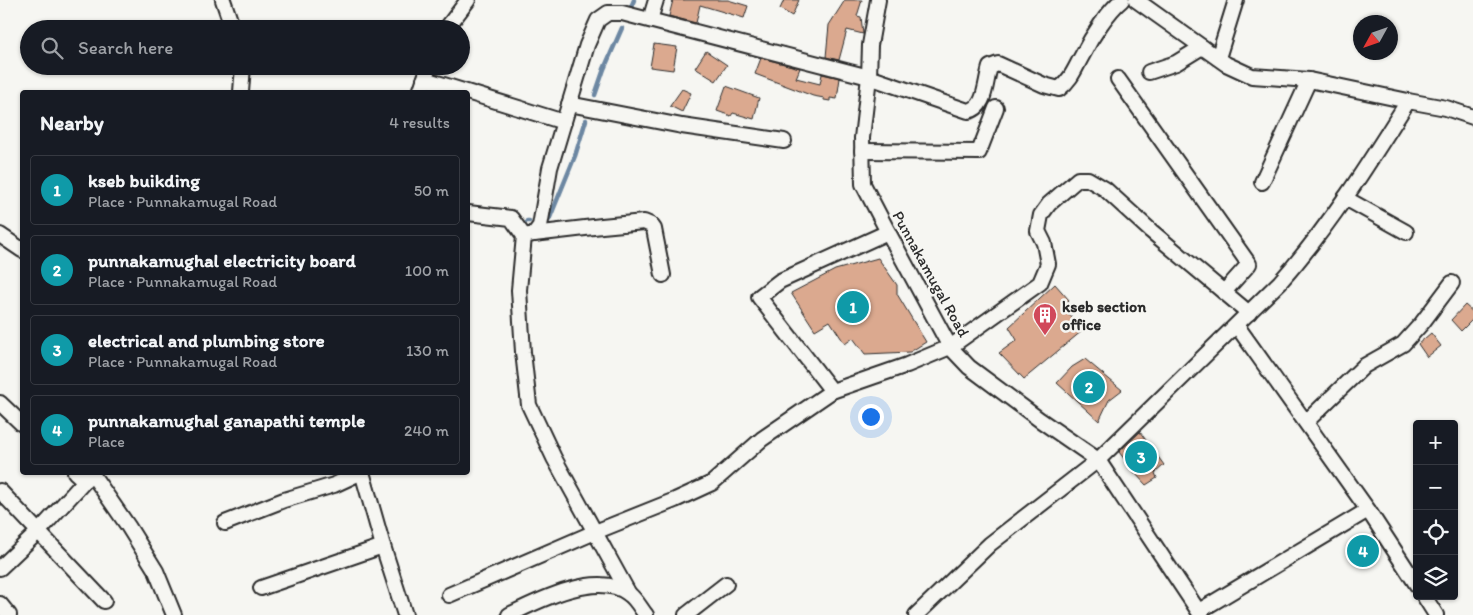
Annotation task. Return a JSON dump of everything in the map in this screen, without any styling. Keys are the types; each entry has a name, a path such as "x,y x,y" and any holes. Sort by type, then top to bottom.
{"street":[{"path":"223,0 230,20"},
{"path":"453,20 468,0"},
{"path":"650,20 656,0"},
{"name":"Punnakamugal Road","path":"878,0 870,45 869,77 862,138 863,184 888,232 950,347 969,368 1098,460 1200,613"},
{"path":"646,615 629,594 554,458 529,405 523,352 519,290 529,235 540,226 550,168 587,45 598,20 608,13 622,13 869,77 968,111 974,110 981,104 990,68 998,64 1044,85 1059,89 1074,74 1083,53 1112,8 1122,0"},
{"path":"1136,0 1226,64 1252,76 1308,80 1446,108 1473,118"},
{"path":"1218,58 1236,0"},
{"path":"1149,72 1176,63 1202,46"},
{"path":"241,90 242,75"},
{"path":"1118,80 1249,264 1224,292"},
{"path":"1262,182 1308,80"},
{"path":"422,86 431,81 460,90"},
{"path":"470,93 564,122"},
{"path":"916,615 990,544 1098,460 1237,326 1302,258 1345,198 1408,101"},
{"path":"569,104 682,126 784,141"},
{"path":"862,151 979,152 996,108"},
{"path":"448,595 712,483 762,439 832,390 907,365 950,347 1040,283 1048,264 1044,243 1038,231 1041,215 1049,204 1078,178 1088,179 1105,189 1249,313"},
{"path":"1345,198 1406,232"},
{"path":"470,213 511,218 529,235"},
{"path":"529,235 644,222 651,225 654,230 663,274"},
{"path":"832,390 759,297 780,281 888,232"},
{"path":"0,235 20,249"},
{"path":"1306,422 1364,366 1403,344 1422,323 1452,283"},
{"path":"1237,326 1368,510 1413,579"},
{"path":"0,403 20,422"},
{"path":"0,568 39,531 86,475 128,526 156,571 174,615"},
{"path":"225,523 284,500 334,485 356,475"},
{"path":"363,475 405,615"},
{"path":"0,491 104,601"},
{"path":"1200,613 1368,510"},
{"path":"261,588 383,546"},
{"path":"509,615 529,605 584,585 608,584 629,594"},
{"path":"686,615 726,584"},
{"path":"1427,600 1436,615"},
{"path":"0,604 9,615"}],"building":[{"path":"673,0 728,0 748,6 744,18 700,5 696,23 669,16"},
{"path":"784,0 799,0 792,16 780,9"},
{"path":"845,0 862,0 857,16 861,17 863,34 847,30 839,60 826,57 829,25"},
{"path":"654,44 677,47 673,70 650,67"},
{"path":"706,51 727,65 716,81 695,68"},
{"path":"761,58 800,68 796,78 820,84 822,74 840,78 837,99 830,98 830,101 824,100 824,98 813,96 755,74"},
{"path":"726,86 759,98 754,119 733,113 731,116 717,111"},
{"path":"682,89 691,93 682,112 670,106"},
{"path":"878,258 897,285 897,294 926,342 910,352 865,354 853,338 845,344 830,321 815,330 791,293 835,270"},
{"name":"kseb section office","path":"1055,284 1069,300 1062,305 1082,331 1024,379 999,353 1017,340 1009,327"},
{"path":"1465,305 1473,312 1473,319 1461,331 1451,320"},
{"path":"1431,333 1441,346 1427,357 1418,344"},
{"path":"1085,359 1122,390 1109,400 1099,421 1057,383 1072,367"},
{"path":"1140,432 1164,465 1155,473 1157,478 1146,485 1119,452"},
{"path":"1359,537 1371,550 1361,559 1350,544"}],"waterway":[{"path":"631,7 634,0"},
{"path":"595,95 622,28"},
{"path":"549,220 575,156 586,120"}],"place":[{"name":"kseb buikding","path":"853,307"},
{"name":"kseb section office","path":"1045,336"},
{"name":"punnakamughal electricity board","path":"1089,387"},
{"name":"electrical and plumbing store","path":"1141,457"},
{"name":"punnakamughal ganapathi temple","path":"1363,551"}]}
